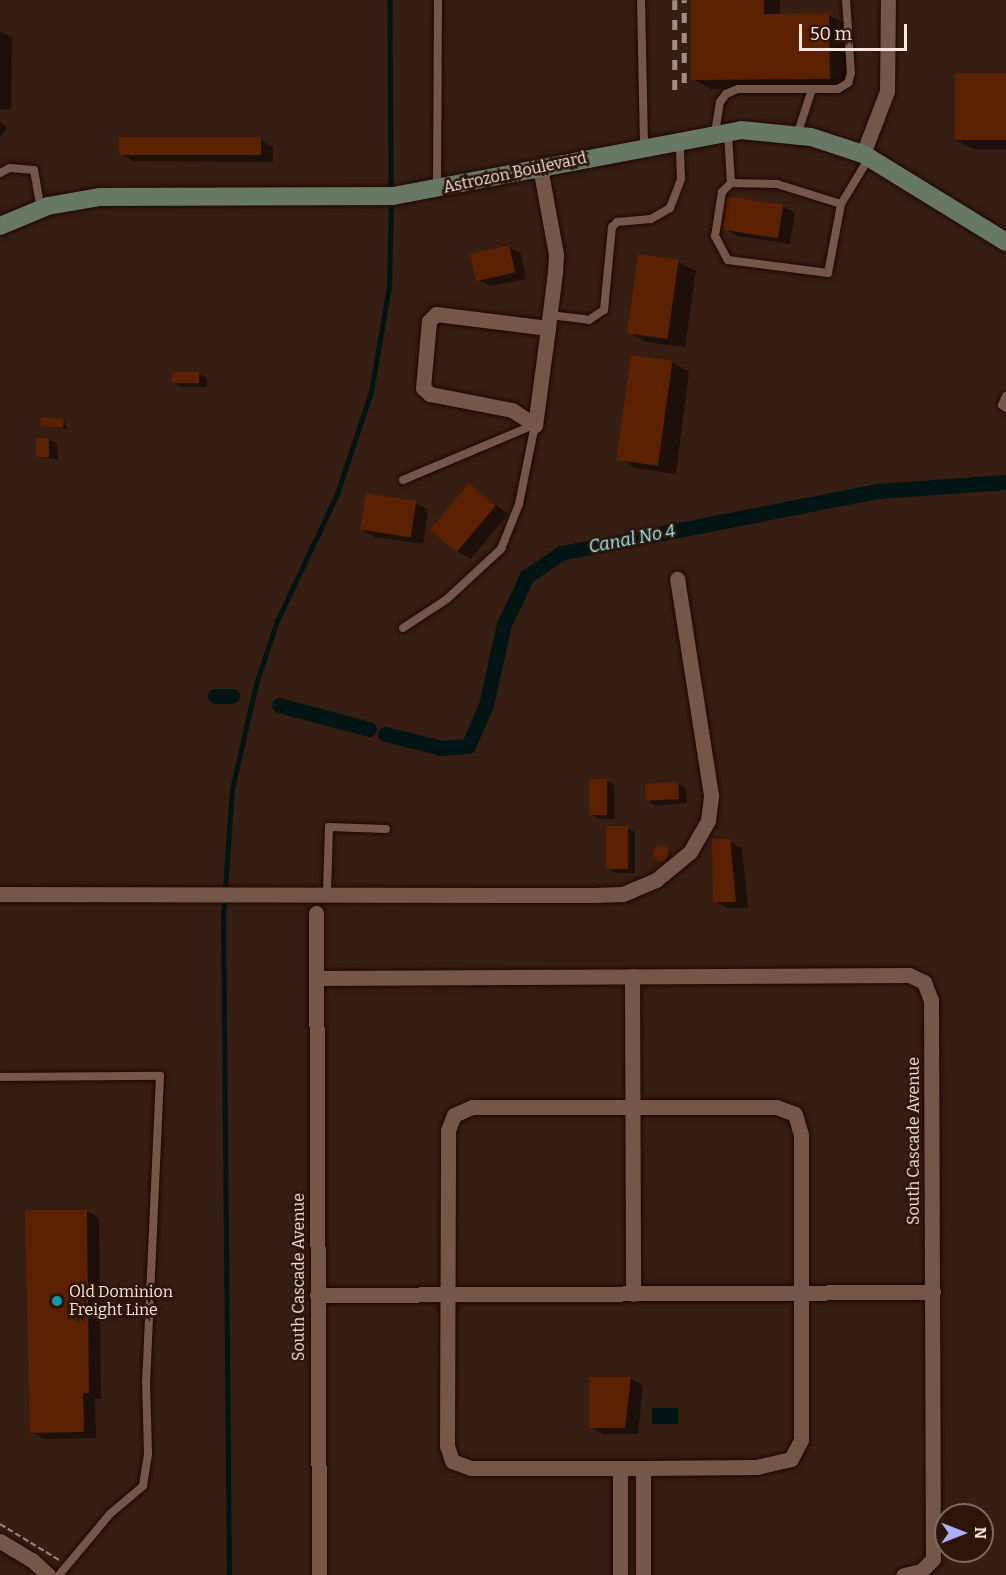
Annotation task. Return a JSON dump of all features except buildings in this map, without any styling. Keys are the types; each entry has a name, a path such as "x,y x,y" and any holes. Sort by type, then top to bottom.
{"main road":[{"name":"Astrozon Boulevard","path":"0,226 41,208 71,201 136,196 364,198 431,191 540,167 722,132 797,135 866,156 1006,242"}],"street":[{"path":"866,156 887,91 888,0"},
{"path":"540,167 556,254 549,321 535,425 512,410 430,394 421,379 429,321 436,314 549,321"},
{"path":"0,894 249,892 623,894 656,880 690,852 708,821 711,795 677,579"},
{"name":"South Cascade Avenue","path":"316,913 319,1575"},
{"name":"South Cascade Avenue","path":"316,978 909,975 924,982 931,1000 933,1558 921,1571 903,1575"},
{"path":"632,976 633,1294"},
{"path":"472,1107 632,1107 776,1107 795,1114 801,1135 799,1451 780,1464 757,1467 471,1468 452,1461 447,1446 447,1295 448,1130 454,1114 472,1107"},
{"path":"317,1295 933,1292"},
{"path":"620,1468 621,1575"},
{"path":"643,1468 643,1575"},
{"path":"0,1540 32,1560 48,1575"}],"lane":[{"path":"431,191 438,0"},
{"path":"641,0 644,147"},
{"path":"731,183 722,132 720,102 726,94 738,89 838,89 848,83 851,73 846,0"},
{"path":"797,135 812,89"},
{"path":"549,321 589,320 604,310 612,227 617,222 651,219 670,208 681,179 680,140"},
{"path":"842,204 777,184 731,183 722,192 715,236 728,260 828,273 842,204 866,156"},
{"path":"0,173 10,168 34,170 41,208"},
{"path":"1006,396 1002,405 1006,408"},
{"path":"403,480 535,425"},
{"path":"403,628 447,599 501,549 519,504 535,425"},
{"path":"327,893 329,827 386,829"},
{"path":"0,1077 160,1076 146,1381 148,1454 143,1486 110,1514 58,1575"}],"shaded area":[{"path":"652,1408 678,1408 678,1424 652,1424"}],"waterway":[{"path":"390,0 391,193"},
{"path":"229,1575 223,917 232,789 256,684 277,621 337,494 371,392 389,287 391,201"},
{"name":"Canal No 4","path":"385,734 441,748 468,746 486,705 504,624 527,576 561,553 878,491 1006,482"},
{"name":"Canal No 4","path":"215,696 232,696"},
{"name":"Canal No 4","path":"279,705 369,729"}],"railway":[{"path":"675,0 675,96"},
{"path":"684,0 684,83"}],"place":[{"name":"Old Dominion Freight Line","path":"57,1301"}]}
